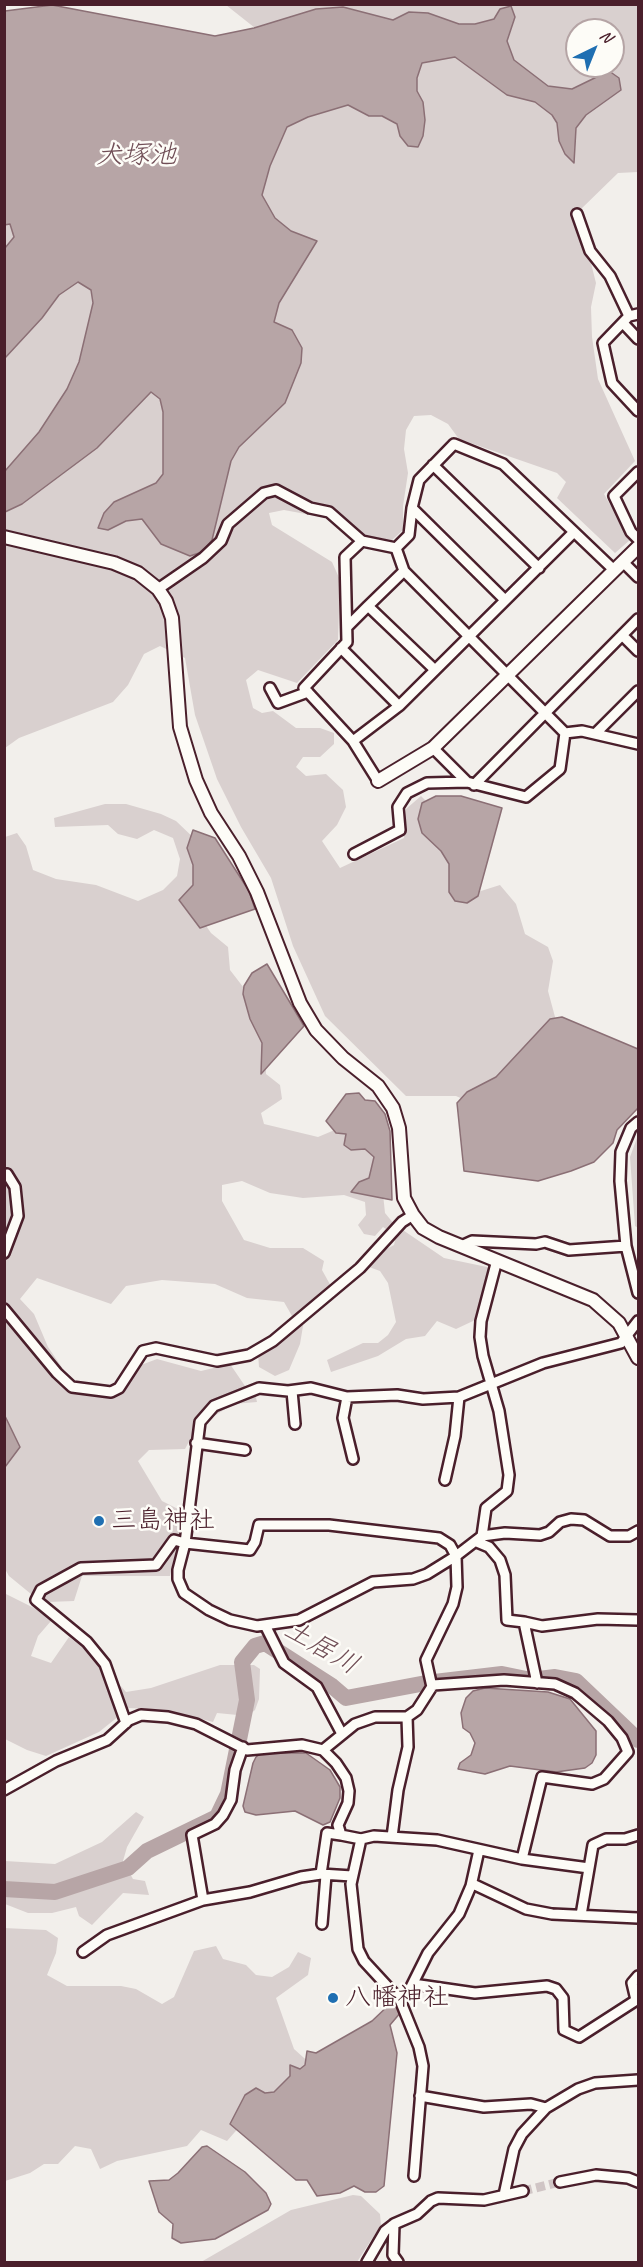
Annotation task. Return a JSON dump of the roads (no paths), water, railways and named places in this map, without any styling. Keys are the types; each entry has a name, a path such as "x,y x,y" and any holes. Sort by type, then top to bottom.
{"street":[{"path":"576,214 590,251 610,276 639,339"},
{"path":"630,318 603,343 612,382 639,411"},
{"path":"396,548 409,535 412,508 419,480 454,444 503,464 574,532 619,566 639,577"},
{"path":"433,465 539,568"},
{"path":"639,472 614,496 631,532 639,539"},
{"path":"158,589 203,558 221,541 228,524 264,493 276,489 310,508 329,512 362,541 396,548"},
{"path":"412,508 505,600"},
{"path":"353,741 399,706 574,532"},
{"path":"4,537 65,554 114,564 138,573 158,589 172,618 180,727 196,780 211,813 239,856 257,892 300,1003 316,1030 344,1058 378,1086 393,1108 399,1128 404,1198 423,1228 593,1300 613,1317 627,1334 639,1358"},
{"path":"362,541 345,557 347,642 304,688 353,741 378,781 433,748 639,547"},
{"path":"396,548 404,571 565,732 596,733 639,744"},
{"path":"348,626 404,571"},
{"path":"368,606 435,670"},
{"path":"470,783 639,619"},
{"path":"622,635 639,651"},
{"path":"341,648 399,706"},
{"path":"270,688 278,703 308,692"},
{"path":"596,733 639,691"},
{"path":"354,854 400,830 398,807 407,793 427,783 470,783 526,797 560,769 565,732"},
{"path":"433,748 470,783"},
{"path":"639,1122 631,1128 621,1152 626,1246 639,1293"},
{"path":"4,1253 18,1216 15,1187 8,1174"},
{"path":"4,1309 57,1373 72,1387 111,1392 118,1388 143,1351 156,1348 217,1361 249,1355 265,1346 360,1268 402,1222 413,1215"},
{"path":"461,1246 472,1240 536,1244 545,1242 569,1250 626,1246"},
{"path":"479,1539 486,1508 507,1491 509,1475 499,1411 483,1356 480,1337 481,1321 497,1260"},
{"path":"639,1321 621,1343 543,1363 459,1397 346,1397 311,1388 292,1391 259,1388 214,1406 200,1422 178,1579 184,1593 209,1610 246,1625 265,1625 299,1620 373,1582 413,1579 427,1574 479,1539 504,1533 540,1535 549,1532 560,1522 571,1519 584,1520 610,1536 629,1536 639,1531"},
{"path":"292,1391 295,1424"},
{"path":"346,1397 343,1418 353,1458"},
{"path":"445,1480 455,1436 459,1397"},
{"path":"196,1443 245,1450"},
{"path":"126,1723 105,1664 87,1642 36,1600 41,1590 81,1568 156,1565 174,1540 250,1550 255,1542 259,1524 329,1525 439,1538 450,1545 456,1556 458,1587 453,1604 426,1660 431,1687 417,1710 407,1717 375,1717 355,1724 323,1750"},
{"path":"479,1539 500,1560 505,1575 507,1620 542,1626 598,1619 639,1620"},
{"path":"524,1622 537,1683"},
{"path":"265,1625 284,1663 317,1687 342,1734"},
{"path":"431,1687 504,1680 555,1684 575,1693 608,1720 622,1738 628,1752"},
{"path":"4,1790 56,1761 107,1740 126,1723 141,1715 184,1721 248,1750 302,1745 323,1750 346,1778 349,1791 348,1803 338,1825 341,1834"},
{"path":"392,1837 398,1790 408,1747 407,1717"},
{"path":"203,1900 192,1835 215,1824 223,1815 231,1800 235,1770 243,1747"},
{"path":"628,1752 639,1755"},
{"path":"522,1858 542,1777 592,1784 604,1779 628,1752"},
{"path":"322,1923 327,1833 361,1839 392,1837 437,1840 522,1858 589,1868"},
{"path":"581,1915 593,1845 606,1839 625,1839 639,1835"},
{"path":"361,1839 351,1884 358,1949 364,1961 400,2000 419,2048 423,2066 414,2176"},
{"path":"400,2000 413,1984 428,1953 459,1914 471,1886 479,1850"},
{"path":"83,1952 107,1935 203,1900 250,1892 290,1879 323,1874 352,1876"},
{"path":"471,1886 475,1885 526,1909 552,1914 638,1920"},
{"path":"413,1984 475,1993 547,1986 556,1989 564,1998 564,2030 579,2037 637,1999 632,1983 639,1976"},
{"path":"504,2195 514,2149 522,2134 546,2108 578,2089 595,2083 639,2080"},
{"path":"420,2096 484,2107 531,2104 546,2108"},
{"path":"560,2182 596,2175 628,2178 639,2182"},
{"path":"367,2262 385,2231 394,2224 417,2214 438,2198 484,2200 523,2191"},
{"path":"394,2224 393,2255 398,2262"}],"water":[{"name":"犬塚池","path":"52,5 215,36 254,28 316,9 343,7 393,20 409,12 428,13 459,24 475,24 494,19 500,9 511,6 515,17 507,41 514,60 548,86 572,89 595,78 619,78 621,90 586,115 576,128 574,163 565,154 559,141 557,123 552,115 535,102 507,95 455,57 422,63 417,78 417,91 423,102 425,120 423,136 418,147 408,146 400,136 397,124 382,116 369,116 348,105 308,117 287,127 270,166 262,195 275,218 291,231 317,241 279,303 274,322 292,330 302,348 301,363 285,403 239,447 231,461 212,540 202,552 190,556 161,544 142,519 126,521 108,530 98,528 104,513 114,502 156,483 163,474 163,412 160,399 151,392 97,448 22,504 5,512 5,471 39,432 67,389 79,362 93,303 91,290 78,282 59,295 42,318 5,358 5,248 14,237 10,224 4,225 5,11"},
{"path":"436,796 461,796 502,808 478,896 467,903 455,901 449,892 449,864 441,851 422,833 418,819 422,803"},
{"path":"193,830 215,838 249,891 255,909 200,928 179,900 193,885 193,865 187,848"},
{"path":"267,964 304,1026 261,1074 262,1043 250,1019 243,994 244,986 252,973"},
{"path":"562,1017 638,1049 638,1108 617,1130 613,1143 594,1162 571,1171 538,1181 464,1171 457,1103 467,1092 496,1077 550,1019"},
{"path":"359,1093 365,1100 375,1101 385,1114 390,1131 392,1200 351,1192 359,1182 369,1178 374,1157 365,1149 351,1150 344,1145 346,1134 336,1133 326,1121 346,1094"},
{"path":"4,1414 20,1447 5,1467 4,1467"},
{"path":"485,1688 548,1692 570,1699 596,1731 596,1755 592,1763 585,1768 556,1772 510,1766 485,1774 458,1769 460,1763 471,1755 475,1743 470,1733 463,1728 461,1713 466,1698 473,1691"},
{"path":"262,1753 306,1753 330,1770 340,1787 340,1798 330,1822 323,1825 295,1811 256,1815 245,1812 243,1806 253,1763"},
{"path":"392,2002 401,2012 390,2025 397,2053 384,2186 376,2192 365,2192 354,2186 340,2193 317,2196 307,2180 296,2180 230,2124 245,2095 256,2088 265,2093 274,2092 290,2076 290,2065 300,2069 305,2065 307,2051 316,2053 372,2021"},
{"path":"207,2146 245,2172 266,2193 271,2204 268,2210 215,2239 181,2243 172,2238 173,2224 159,2212 149,2181 169,2180 202,2147"}],"waterway":[{"name":"土居川","path":"4,1889 55,1892 128,1868 147,1851 217,1817 228,1794 247,1700 242,1662 255,1646 265,1643 332,1686 346,1698 426,1683 502,1674 531,1680 555,1677 576,1681 638,1740"}],"tunnel":[{"path":"523,2191 560,2182"}],"place":[{"name":"三島神社","path":"99,1521"},
{"name":"八幡神社","path":"333,1998"}]}
